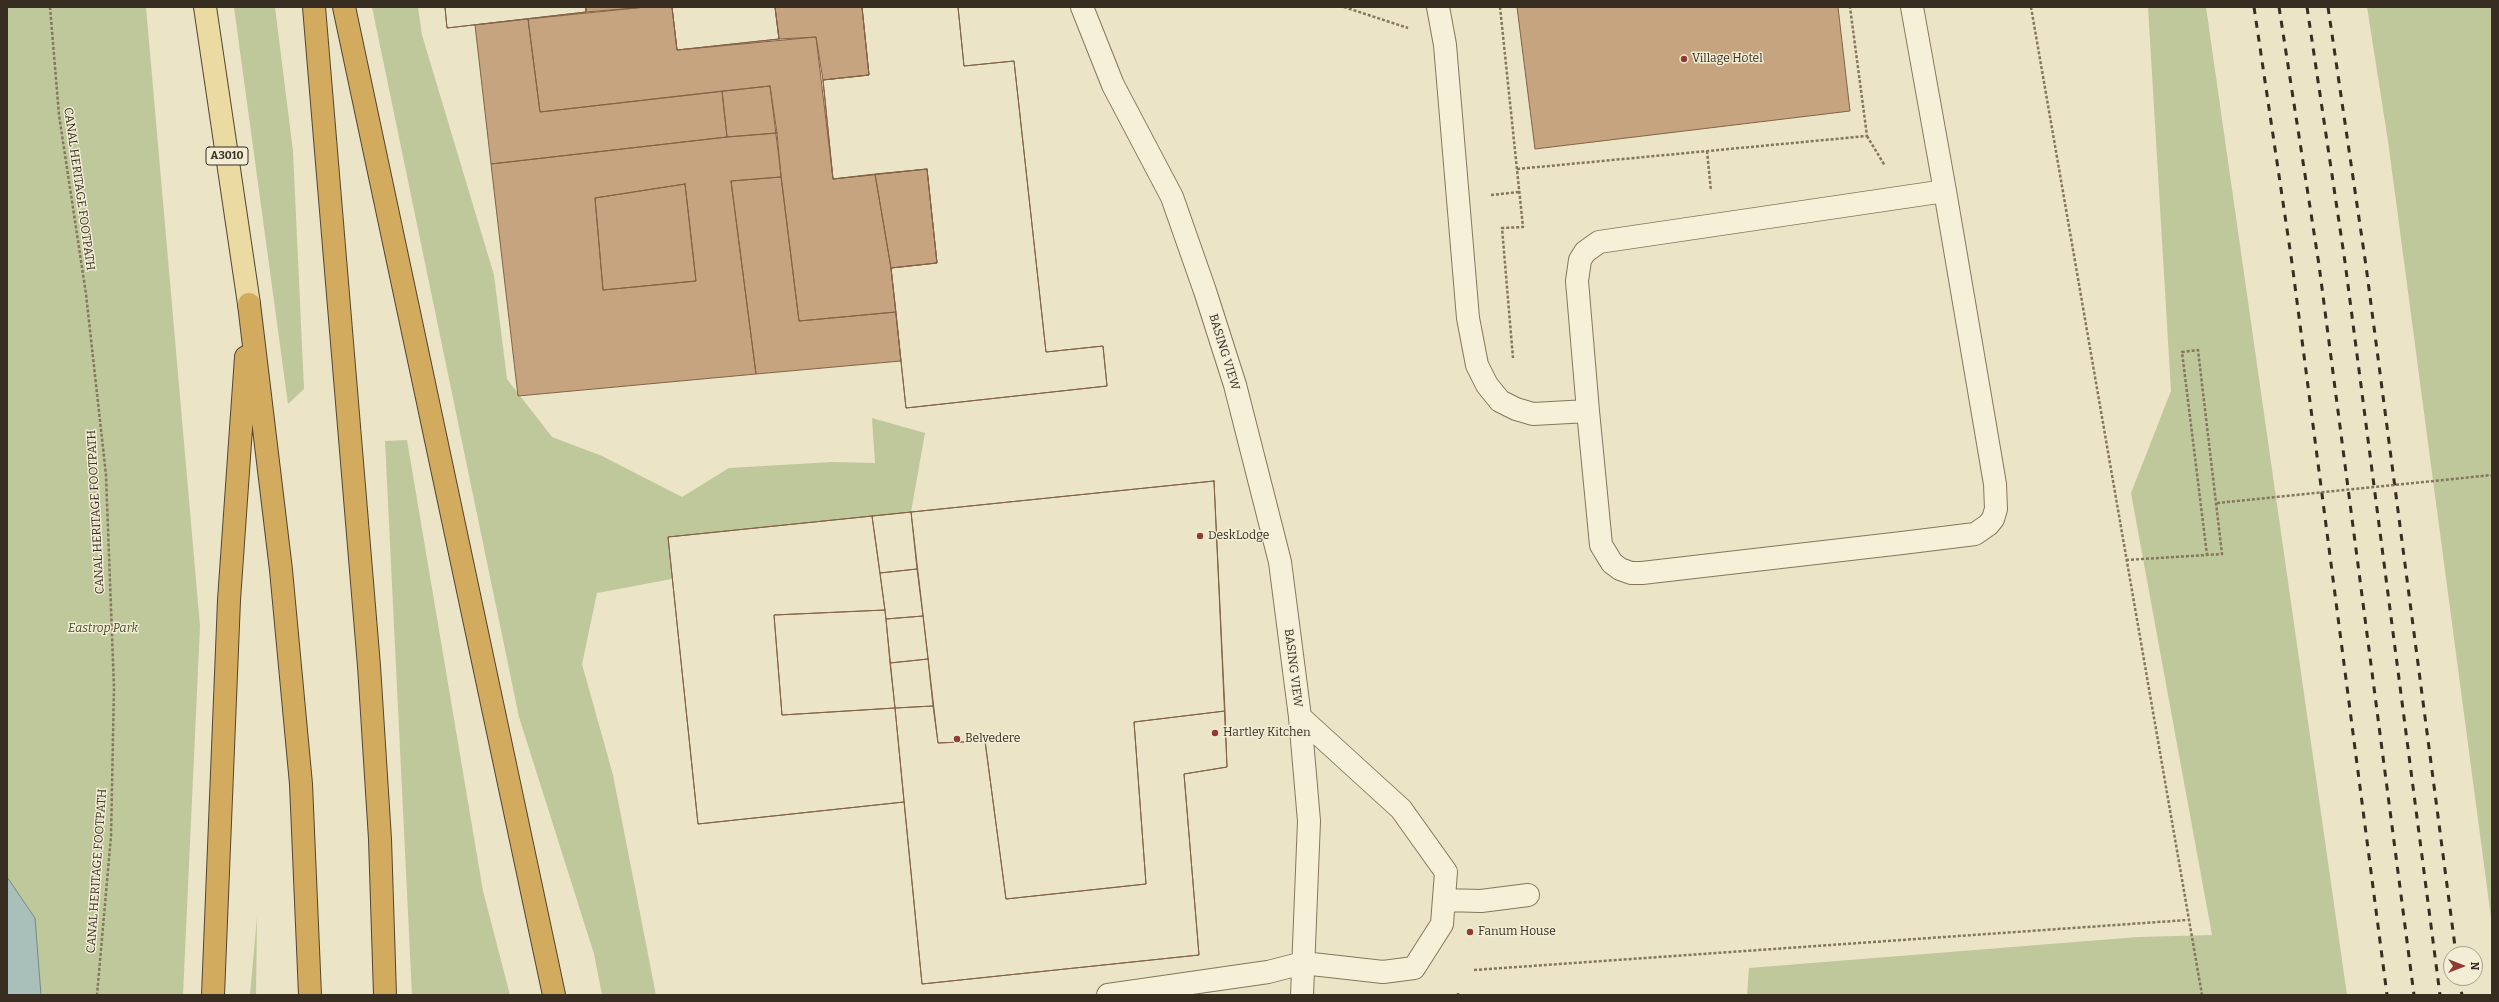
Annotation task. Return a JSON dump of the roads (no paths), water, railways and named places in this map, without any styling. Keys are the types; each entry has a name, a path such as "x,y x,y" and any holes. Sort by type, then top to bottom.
{"highway":[{"path":"314,7 369,674 380,838 385,995"},
{"path":"344,7 554,995"},
{"path":"213,995 229,600 249,304"},
{"path":"249,304 282,570 300,776 310,995"}],"main road":[{"name":"A3010","path":"205,7 249,304"}],"street":[{"name":"BASING VIEW","path":"1082,7 1113,85 1172,197 1205,291 1235,385 1280,562 1300,717 1309,821 1302,995"},
{"path":"1438,7 1445,45 1471,340 1477,365 1487,385 1500,401 1516,408 1533,414 1588,411"},
{"path":"1912,7 1945,191 1996,484 1996,509 1993,519 1982,530 1966,536 1631,573 1620,569 1612,562 1601,545 1588,411 1577,272 1580,260 1591,246 1611,240 1945,191"},
{"name":"BASING VIEW","path":"1300,717 1401,809 1446,872 1442,924 1414,968 1382,972 1303,963"},
{"path":"1444,900 1481,901 1528,895"},
{"path":"1108,995 1268,972 1303,963"}],"water":[{"path":"7,877 35,918 41,995 7,995"}],"railway":[{"path":"2254,7 2292,263 2387,995"},
{"path":"2279,7 2319,265 2414,995"},
{"path":"2307,7 2345,262 2440,995"},
{"path":"2328,7 2366,266 2455,946"},
{"path":"2460,986 2462,995"}],"place":[{"name":"Village Hotel","path":"1684,59"},
{"name":"DeskLodge","path":"1200,536"},
{"name":"Hartley Kitchen","path":"1215,733"},
{"name":"Belvedere","path":"957,739"},
{"name":"Fanum House","path":"1470,932"}],"park label":[{"name":"Eastrop Park","path":"103,629"}]}
